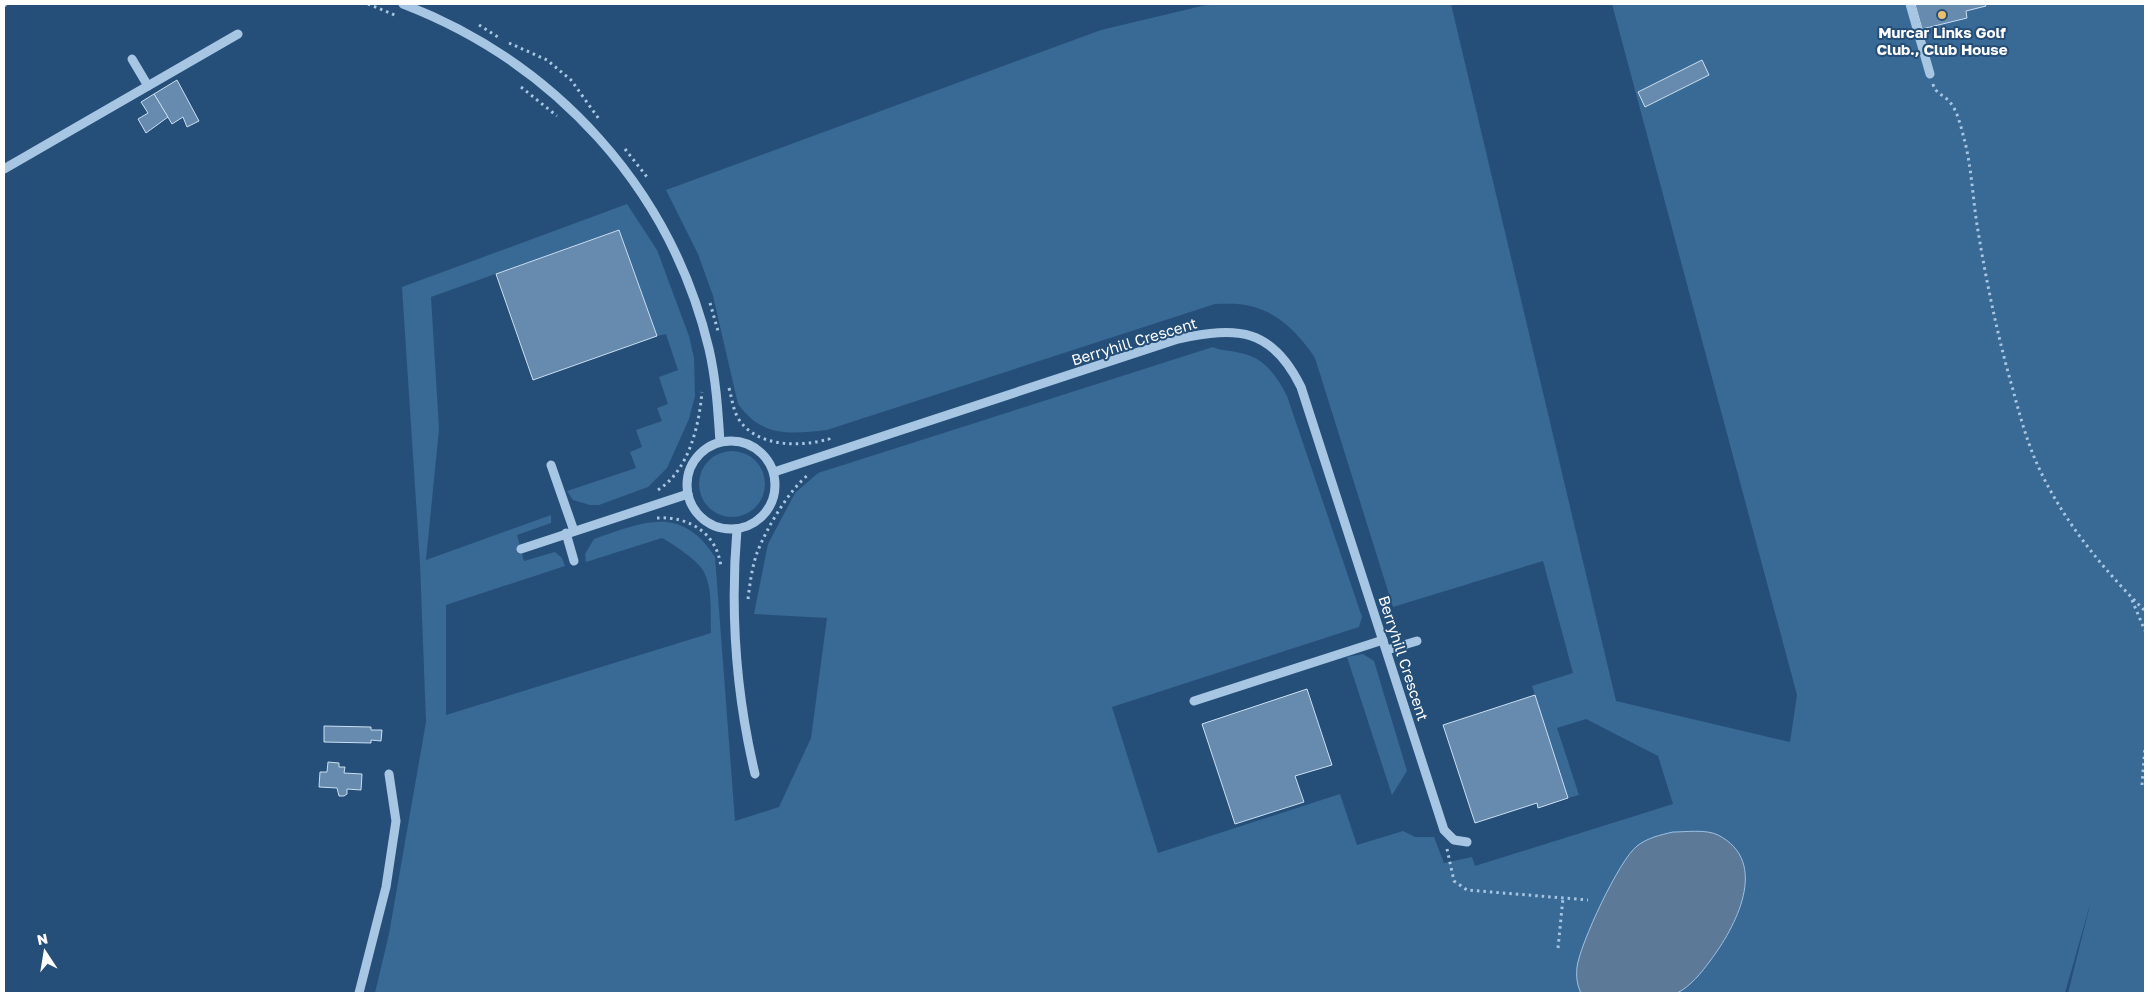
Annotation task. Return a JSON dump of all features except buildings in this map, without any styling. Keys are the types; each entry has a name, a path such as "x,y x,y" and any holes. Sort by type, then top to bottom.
{"street":[{"path":"403,4 482,42 536,79 561,98 632,178 674,251 699,313 710,350 716,389 720,442"},
{"path":"1910,4 1930,74"},
{"path":"4,169 238,34"},
{"path":"132,59 148,86"},
{"name":"Berryhill Crescent","path":"774,472 1178,339 1209,332 1232,332 1255,336 1283,356 1301,387 1444,830"},
{"path":"734,441 753,447 768,460 774,472 776,487 772,502 764,515 752,525 737,529 724,529 706,521 692,506 688,494 689,474 698,456 720,442 734,441"},
{"path":"552,465 570,532 574,561"},
{"path":"521,549 688,494"},
{"path":"737,529 734,560 735,643 747,739 755,774"},
{"path":"1194,701 1383,640"},
{"path":"1387,650 1416,641"},
{"path":"359,993 386,887 396,821 389,774"},
{"path":"1444,830 1454,840 1467,842"}],"path":[{"path":"368,4 404,19"},
{"path":"1930,74 1935,90 1948,100 1958,117 1965,143 1978,232 1996,323 2026,436 2038,467 2062,509 2090,551 2145,611"},
{"path":"515,82 558,117"},
{"path":"655,492 673,477 688,450 697,425 702,390"},
{"path":"653,518 679,519 695,525 704,532 716,548 722,571"},
{"path":"2131,597 2145,632"},
{"path":"2142,784 2145,747"},
{"path":"1444,830 1454,881 1467,890 1588,900"},
{"path":"1558,948 1563,898"}],"shaded area":[{"path":"1210,4 1451,4 1616,701 1790,742 1797,695 1612,4 2145,4 2145,993 2068,993 2091,901 2065,993 375,993 389,934 426,722 420,563 402,287 627,204 657,250 689,336 694,358 695,396 689,419 667,468 648,487 599,505 590,505 573,500 567,491 636,468 630,452 642,447 636,430 662,421 657,408 668,404 659,377 678,370 666,334 657,336 619,230 431,297 439,429 426,560 551,515 551,523 517,535 524,561 555,552 562,558 565,566 446,605 446,715 711,633 710,594 704,572 679,548 662,538 586,562 585,554 594,539 645,523 675,524 689,529 702,540 715,557 735,821 779,807 811,738 827,618 754,614 768,544 795,493 818,473 1213,347 1254,357 1273,373 1287,396 1362,617 1359,627 1112,707 1158,853 1340,794 1357,845 1403,831 1415,837 1434,837 1444,863 1472,857 1475,866 1673,804 1658,756 1586,719 1557,728 1579,795 1568,798 1532,686 1573,673 1543,561 1393,607 1315,358 1295,333 1270,313 1241,304 1215,304 827,430 789,432 767,428 747,415 738,404 713,296 698,254 666,190 1101,30"},
{"path":"725,451 739,451 751,456 760,465 765,477 763,497 756,508 739,517 725,517 713,512 704,503 699,491 699,477 704,465 713,456"},
{"path":"1363,654 1374,661 1407,771 1392,795 1347,657"},
{"path":"1702,831 1718,835 1734,847 1743,861 1745,878 1743,896 1737,914 1720,947 1691,983 1677,993 1581,993 1577,974 1580,956 1601,903 1620,868 1629,854 1641,843 1673,832"}],"place":[{"name":"Murcar Links Golf Club., Club House","path":"1942,15"}]}
